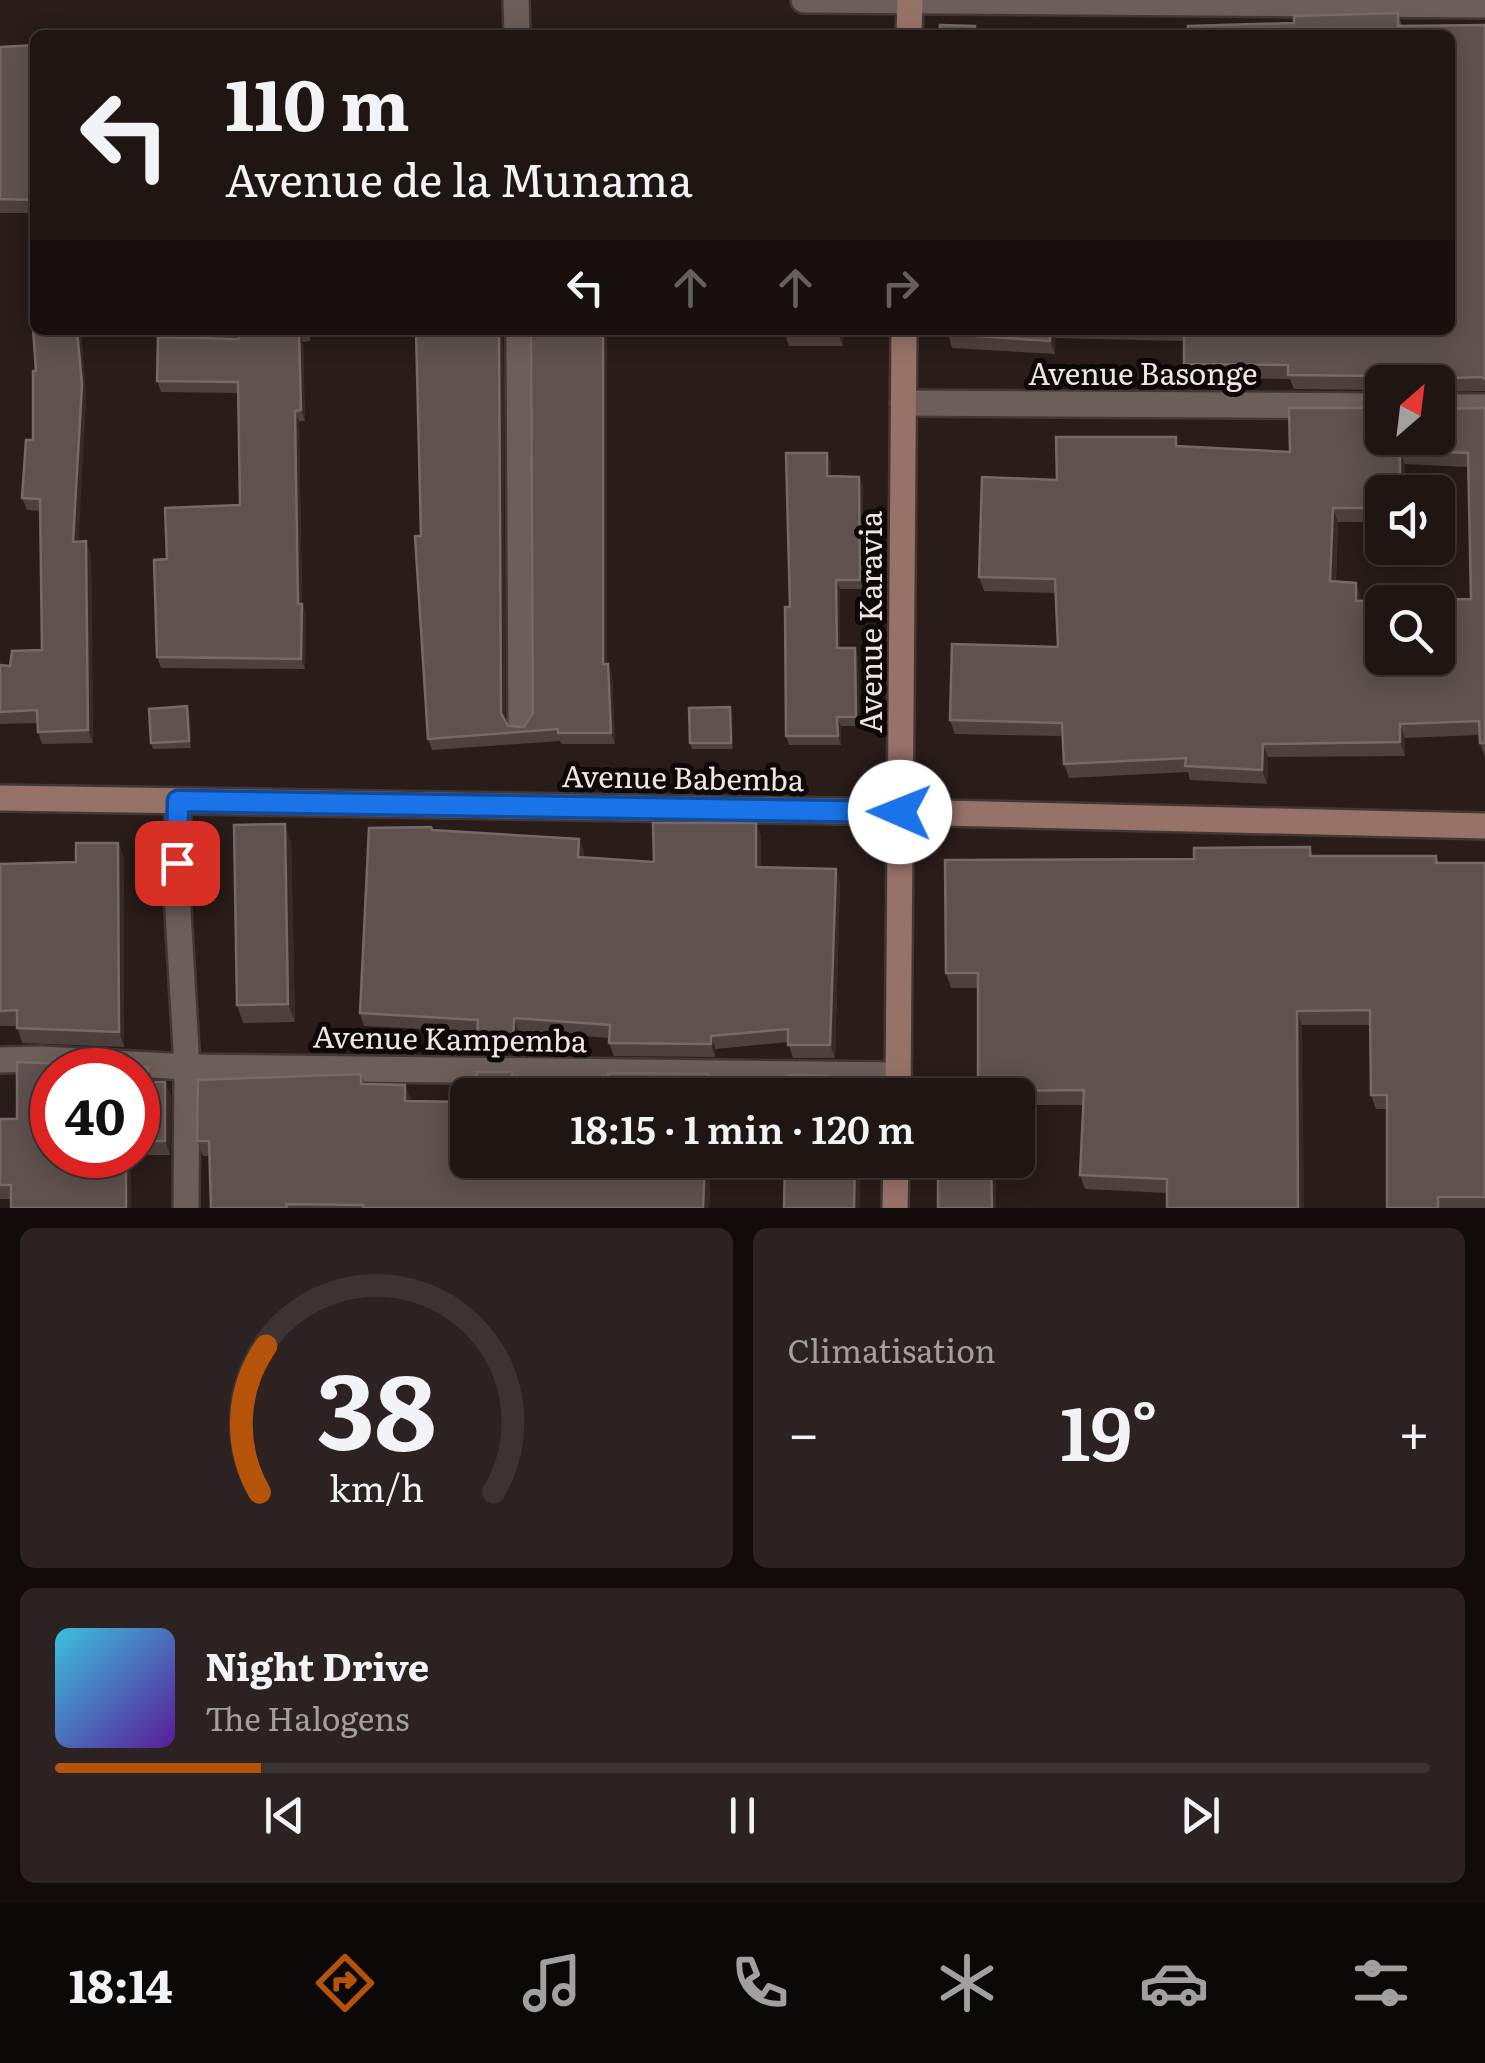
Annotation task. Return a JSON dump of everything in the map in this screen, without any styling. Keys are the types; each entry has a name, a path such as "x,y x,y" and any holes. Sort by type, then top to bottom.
{"street":[{"path":"516,0 516,30"},
{"path":"804,0 1485,6"},
{"path":"909,30 910,1"},
{"path":"519,335 522,724"},
{"name":"Avenue Karavia","path":"898,1078 904,335"},
{"name":"Avenue Basonge","path":"903,403 1365,406"},
{"path":"1455,407 1485,407"},
{"name":"Avenue Babemba","path":"0,798 1485,826"},
{"path":"178,801 177,894 187,1067 186,1208"},
{"name":"Avenue Kampemba","path":"0,1060 622,1078"},
{"path":"895,1208 896,1178"}],"building":[{"path":"1398,13 1398,26 1485,25 1485,379 1455,378 1455,365 1365,365 1365,376 1288,375 1288,365 1184,364 1184,335 1455,335 1455,30 1188,30 1188,26 1294,23 1294,16"},
{"path":"940,25 975,26 975,30 940,30"},
{"path":"30,45 30,200 0,199 0,47"},
{"path":"33,335 77,335 82,385 73,542 86,541 88,730 38,732 37,710 0,712 0,665 10,666 12,651 42,650 40,499 22,498 26,440 33,440"},
{"path":"239,335 299,335 301,410 295,411 301,659 157,657 154,560 167,559 165,508 240,505 238,382 157,381 158,337 239,339"},
{"path":"416,335 499,335 501,713 508,726 524,727 533,713 531,335 603,335 603,664 608,664 611,733 558,733 558,729 428,739 415,536 421,536"},
{"path":"962,335 1050,335 1050,341"},
{"path":"1289,408 1365,408 1365,455 1400,455 1400,475 1365,475 1365,508 1333,508 1330,581 1356,583 1356,601 1365,601 1365,675 1455,675 1455,599 1471,599 1468,453 1455,452 1455,409 1485,408 1485,743 1480,743 1479,721 1400,724 1400,742 1263,744 1262,770 1185,766 1186,758 1064,764 1062,723 950,720 952,644 1058,647 1055,579 979,577 982,477 1057,480 1056,437 1176,437 1176,446 1290,452"},
{"path":"786,453 827,453 827,476 859,477 860,580 836,580 837,648 855,648 856,717 837,717 838,736 786,736 785,607 790,607"},
{"path":"187,706 189,741 151,743 149,709"},
{"path":"730,707 731,743 690,743 689,708"},
{"path":"653,823 756,823 756,867 836,869 830,1045 788,1045 788,1029 711,1036 711,1044 609,1043 610,1025 514,1018 513,1042 477,1041 478,1020 360,1013 369,828 431,827 579,839 578,857 654,862"},
{"path":"285,824 288,1004 237,1005 234,825"},
{"path":"76,843 118,843 119,1032 17,1028 17,1010 0,1011 0,864 76,862"},
{"path":"1310,847 1310,856 1436,856 1436,863 1485,863 1485,1197 1438,1197 1438,1208 1387,1208 1387,1095 1371,1095 1370,1010 1297,1011 1298,1208 1167,1208 1167,1179 1080,1175 1084,1090 1035,1090 1035,1078 978,1078 978,973 946,973 945,860 1194,859 1194,848"},
{"path":"17,1062 30,1062 30,1178 126,1178 126,1208 11,1208 11,1185 0,1185 0,1119 17,1119"},
{"path":"477,1072 512,1072 512,1078 477,1078"},
{"path":"608,1073 708,1074 708,1078 608,1078"},
{"path":"361,1074 361,1084 405,1085 405,1101 450,1102 450,1178 704,1178 703,1208 363,1208 286,1204 287,1208 211,1208 209,1141 197,1141 198,1080"},
{"path":"787,1075 829,1076 829,1078 787,1078"},
{"path":"160,1082 165,1082 165,1141 160,1141"},
{"path":"785,1178 855,1178 854,1208 784,1208"},
{"path":"938,1178 991,1178 992,1208 938,1208"}],"route":[{"path":"177,863 178,801 900,812"}]}
